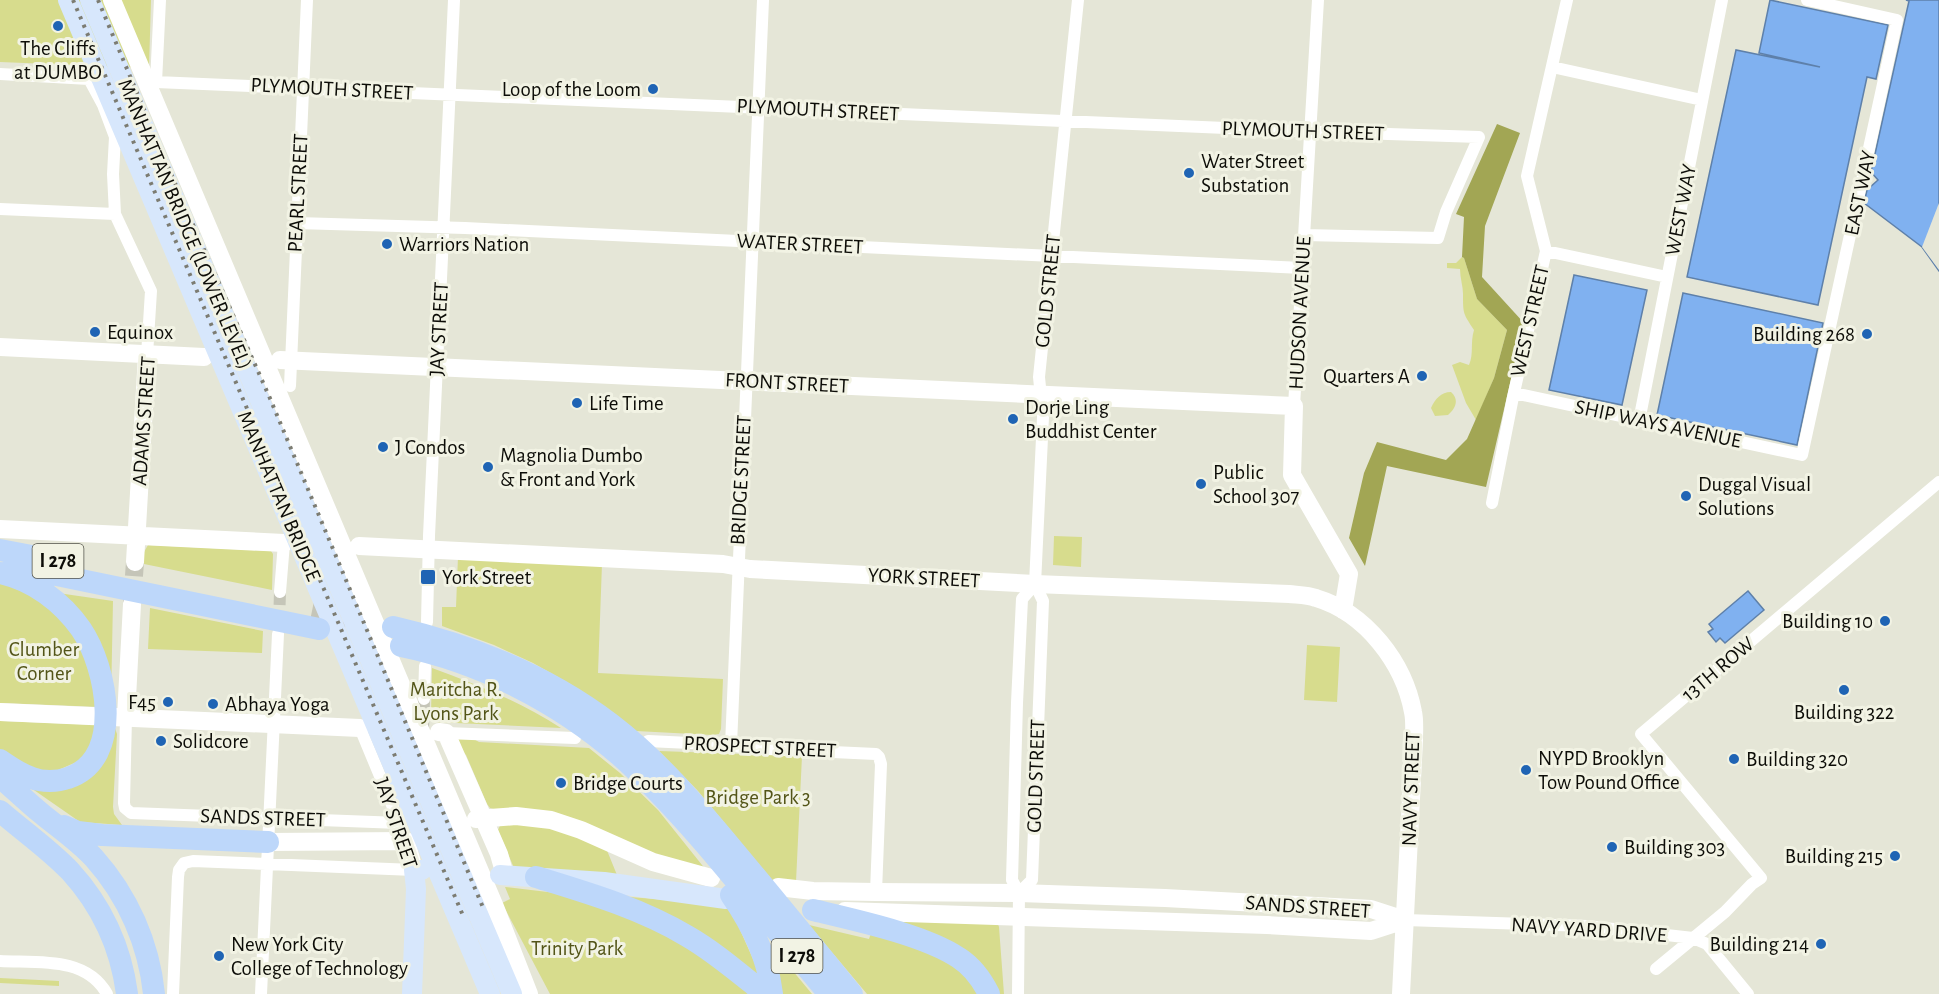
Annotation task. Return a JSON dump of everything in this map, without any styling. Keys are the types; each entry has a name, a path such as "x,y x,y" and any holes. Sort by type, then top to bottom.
{"highway":[{"name":"I 278","path":"0,550 122,574 144,592 288,614"},
{"name":"I 278","path":"0,564 122,574"},
{"path":"0,573 38,588 73,619 96,656 105,701 104,732 97,754 90,765 74,776 43,781 31,778 0,760"},
{"name":"I 278","path":"418,642 487,655 530,674 574,698 648,748 749,869 800,914 852,994"},
{"name":"I 278","path":"418,642 539,699 576,730 619,754 670,804 714,870 754,916 829,994"},
{"path":"0,777 76,841 93,858 117,890 133,917 145,947 154,994"},
{"path":"0,812 64,865 86,891 101,913 113,938 124,972 127,994"},
{"path":"42,814 68,828 90,834 267,853"},
{"path":"536,877 598,896 668,925 709,950 770,993"},
{"path":"800,914 896,932 945,951 958,957 975,972 988,994"},
{"path":"754,916 751,926 764,955 770,993"}],"main road":[{"name":"MANHATTAN BRIDGE","path":"68,0 490,994"},
{"name":"MANHATTAN BRIDGE (LOWER LEVEL)","path":"90,0 487,910 524,986"},
{"name":"JAY STREET","path":"412,994 418,870"},
{"path":"502,875 628,884 726,899"}],"street":[{"name":"MANHATTAN BRIDGE","path":"112,0 487,910 524,986 542,994"},
{"name":"PLYMOUTH STREET","path":"160,0 156,82 1479,137 1446,212 1438,238 1304,235"},
{"name":"PEARL STREET","path":"290,386 285,361 297,223 307,0"},
{"name":"JAY STREET","path":"424,699 418,642 429,550 454,0"},
{"name":"BRIDGE STREET","path":"730,745 764,0"},
{"name":"GOLD STREET","path":"1019,893 1032,880 1043,601 1035,584 1043,417 1039,377 1078,0"},
{"name":"HUDSON AVENUE","path":"1318,0 1292,475 1349,574 1343,610"},
{"name":"WEST STREET","path":"1492,503 1546,251 1527,176 1567,0"},
{"name":"WEST WAY","path":"1639,421 1722,0"},
{"name":"EAST WAY","path":"1802,455 1897,20 1807,0"},
{"path":"1552,67 1702,100"},
{"name":"ADAMS STREET","path":"0,74 89,79 103,105 115,137 113,174 115,214 151,291 136,536 122,574"},
{"path":"0,209 115,214"},
{"name":"WATER STREET","path":"297,223 444,227 1302,268"},
{"path":"1546,251 1667,278"},
{"path":"0,347 204,357"},
{"name":"FRONT STREET","path":"285,361 1294,406"},
{"name":"SHIP WAYS AVENUE","path":"1514,393 1802,455"},
{"name":"13TH ROW","path":"1693,938 1761,878 1641,734 1939,482"},
{"path":"0,529 284,543 288,614 274,724 261,994"},
{"name":"YORK STREET","path":"359,546 723,564 750,568 1035,584 1289,594 1316,598 1343,610"},
{"name":"GOLD STREET","path":"1018,994 1019,893 1012,880 1017,703 1022,599 1035,584"},
{"path":"126,717 144,592"},
{"name":"NAVY STREET","path":"1343,610 1364,624 1390,656 1405,684 1413,714 1414,740 1401,994"},
{"path":"0,712 360,728"},
{"name":"SANDS STREET","path":"126,717 124,803 127,811 135,814 400,823"},
{"name":"JAY STREET","path":"360,728 418,870"},
{"path":"502,875 499,855 480,819 442,732 576,730"},
{"name":"PROSPECT STREET","path":"648,748 730,745 746,748 872,753 879,757 881,764 876,892"},
{"path":"480,819 516,816 558,822 653,862 714,870"},
{"name":"SANDS STREET","path":"173,994 178,877 184,863 406,841"},
{"name":"SANDS STREET","path":"267,853 418,870"},
{"name":"SANDS STREET","path":"778,887 813,891 1019,893 1164,898 1371,909 1405,920"},
{"name":"SANDS STREET","path":"800,914 1019,917 1267,925 1371,931 1405,920"},
{"name":"NAVY YARD DRIVE","path":"1405,920 1597,927 1693,938 1707,944 1748,994"},
{"path":"1656,969 1693,938"},
{"path":"0,961 75,967 96,980 106,994"}],"green space":[{"path":"0,0 151,0 149,68 0,62"},
{"path":"1497,124 1520,133 1485,226 1482,277 1524,323 1486,487 1387,466 1365,566 1349,538 1364,473 1377,442 1446,460 1467,439 1494,378 1507,330 1477,299 1462,257 1464,217 1456,214"},
{"path":"1462,257 1477,299 1507,330 1494,378 1476,420 1466,403 1452,365 1460,362 1469,365 1474,330 1464,310 1460,269 1447,268 1447,263 1456,263"},
{"path":"1451,392 1456,401 1453,410 1448,415 1435,416 1431,408 1434,402 1441,395"},
{"path":"1054,536 1082,537 1081,567 1053,565"},
{"path":"148,545 271,551 273,554 272,590 144,564 144,552"},
{"path":"458,557 602,564 598,673 723,679 719,734 636,731 570,684 533,663 494,645 442,626 442,607 456,607"},
{"name":"Clumber Corner","path":"0,578 19,584 75,628 100,707 0,703"},
{"name":"Clumber Corner","path":"58,593 113,601 111,700"},
{"path":"150,608 263,631 262,653 148,649"},
{"path":"1307,645 1340,647 1337,702 1304,700"},
{"name":"Maritcha R. Lyons Park","path":"432,668 498,694 561,728 434,722 431,715"},
{"name":"Clumber Corner","path":"0,721 100,725 88,757 49,774 0,755"},
{"name":"Clumber Corner","path":"115,728 117,734 113,807 114,814 122,825 80,822 21,781 54,788"},
{"name":"Bridge Park 3","path":"457,738 472,738 479,742 589,748 620,773 658,810 706,870 490,808 466,755 461,751"},
{"name":"Bridge Park 3","path":"659,751 802,756 796,882 772,880 698,791"},
{"path":"501,823 544,825 606,848 617,875 514,868 498,830"},
{"name":"Trinity Park","path":"505,887 556,893 659,928 755,994 550,994 502,903 510,899"},
{"name":"Trinity Park","path":"630,897 729,905 765,986"},
{"path":"874,917 998,924 1004,994 997,994"},
{"path":"809,925 869,939 871,933 948,959 982,994 867,994"},
{"path":"778,953 812,994 781,994 773,957"},
{"path":"0,978 59,981 59,986 0,983"}],"water":[{"path":"1770,0 1888,25 1876,79 1867,77 1818,305 1687,277 1736,50 1820,67 1759,53"},
{"path":"1906,0 1939,0 1939,271 1922,247 1864,203 1867,190 1878,180 1871,172 1909,1"},
{"path":"1574,275 1647,290 1622,405 1549,390"},
{"path":"1683,293 1823,323 1797,445 1657,415"},
{"path":"1748,591 1764,610 1725,643 1720,638 1716,642 1708,632 1713,629 1709,624"}],"pier":[{"path":"1939,203 1939,270 1922,247"}],"tunnel":[{"path":"132,603 135,562"},
{"path":"279,623 280,592"},
{"path":"312,611 347,618"},
{"path":"423,730 424,699"}],"railway":[{"path":"73,0 464,918"},
{"path":"98,0 183,202 269,396 484,910"}],"place":[{"name":"The Cliffs at DUMBO","path":"58,26"},
{"name":"Loop of the Loom","path":"653,89"},
{"name":"Water Street Substation","path":"1189,173"},
{"name":"Warriors Nation","path":"387,244"},
{"name":"Equinox","path":"95,332"},
{"name":"Building 268","path":"1867,334"},
{"name":"Quarters A","path":"1422,376"},
{"name":"Life Time","path":"577,403"},
{"name":"Dorje Ling Buddhist Center","path":"1013,419"},
{"name":"J Condos","path":"383,447"},
{"name":"Magnolia Dumbo & Front and York","path":"488,467"},
{"name":"Public School 307","path":"1201,484"},
{"name":"Duggal Visual Solutions","path":"1686,496"},
{"name":"York Street","path":"428,577"},
{"name":"Building 10","path":"1885,621"},
{"name":"Building 322","path":"1844,690"},
{"name":"F45","path":"168,702"},
{"name":"Abhaya Yoga","path":"213,704"},
{"name":"Solidcore","path":"161,741"},
{"name":"Building 320","path":"1734,759"},
{"name":"NYPD Brooklyn Tow Pound Office","path":"1526,770"},
{"name":"Bridge Courts","path":"561,783"},
{"name":"Building 303","path":"1612,847"},
{"name":"Building 215","path":"1895,856"},
{"name":"Building 214","path":"1821,944"},
{"name":"New York City College of Technology","path":"219,956"}]}
